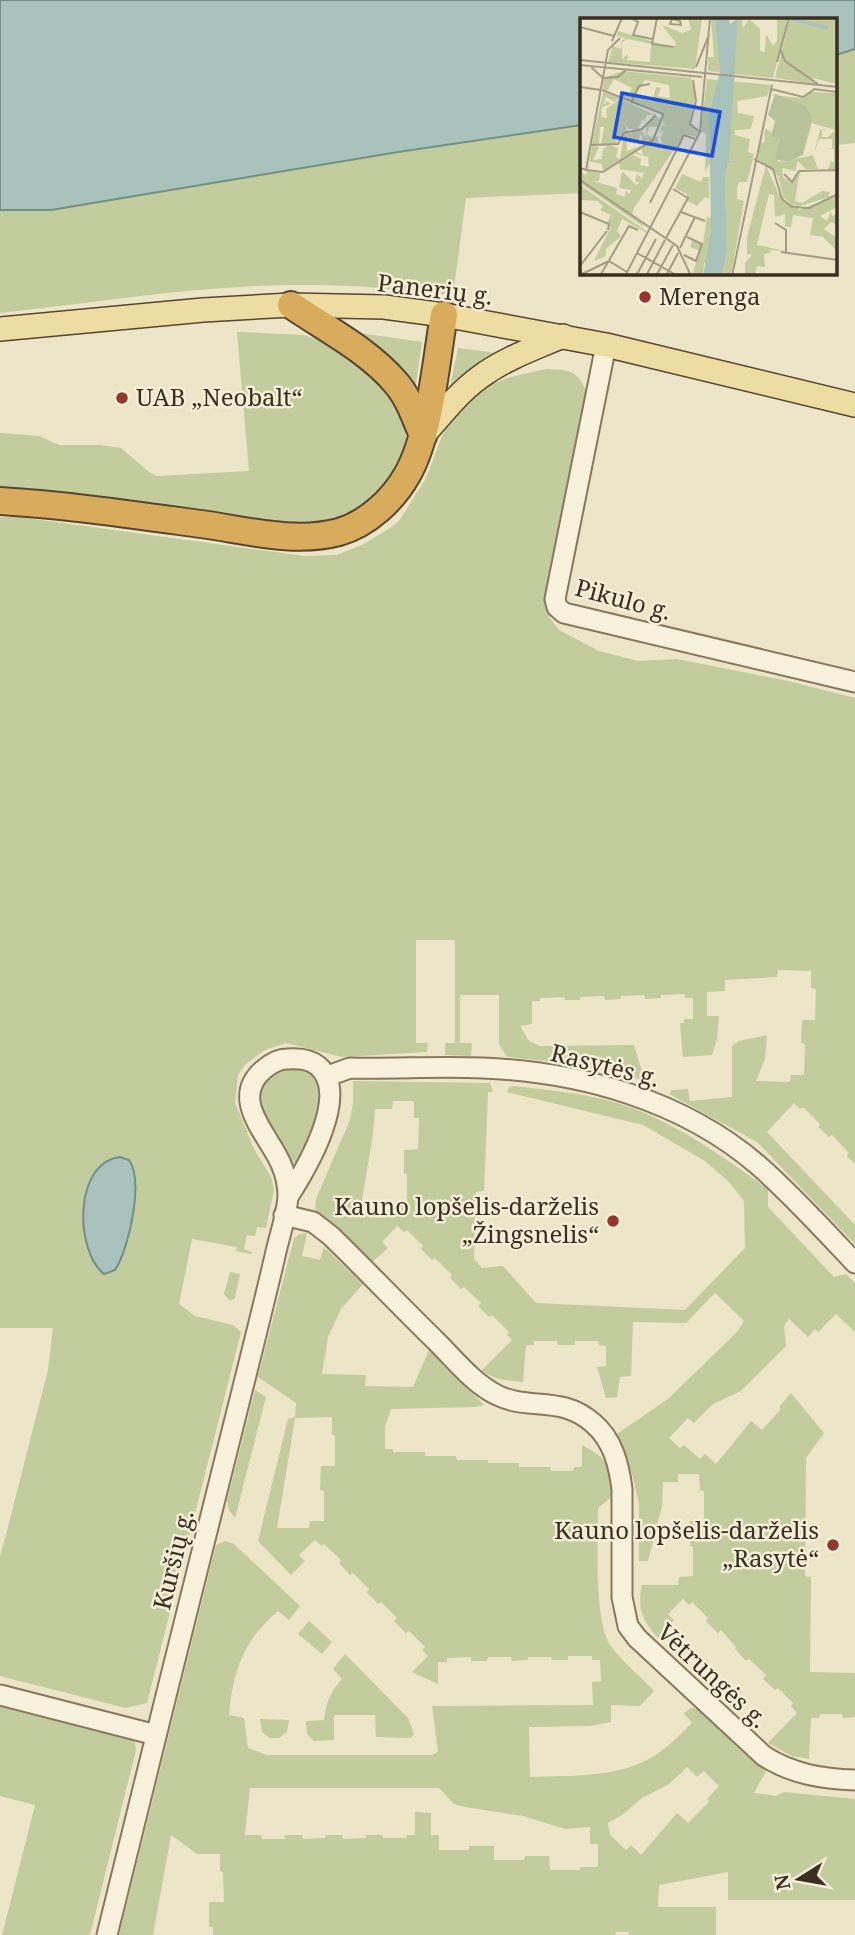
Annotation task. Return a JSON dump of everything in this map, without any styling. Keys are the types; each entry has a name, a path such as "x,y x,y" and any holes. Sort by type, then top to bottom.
{"highway":[{"path":"291,305 383,370 397,384 410,404 423,436"},
{"path":"0,501 294,536 339,532 364,520 391,498 407,476 423,436 444,315"}],"main road":[{"name":"Panerių g.","path":"0,329 170,312 291,305 384,307 563,336 855,405"},
{"path":"423,436 456,397 481,376 509,360 563,336"}],"street":[{"name":"Pikulo g.","path":"606,345 555,599 557,607 564,613 855,682"},
{"name":"Kuršių g.","path":"107,1935 286,1206 322,1130 329,1105 331,1090 328,1076 316,1064 299,1058 281,1059 258,1074 249,1099 252,1114 281,1162 286,1206"},
{"name":"Rasytės g.","path":"328,1076 350,1069 501,1069 539,1073 594,1084 650,1099 694,1121 757,1164 855,1263"},
{"name":"Vėtrungės g.","path":"286,1206 331,1236 460,1365 497,1395 514,1400 560,1405 595,1424 609,1444 620,1472 622,1597 628,1626 637,1638 777,1765 815,1777 855,1780"},
{"path":"0,1695 156,1735"}],"green space":[{"path":"855,49 855,143 838,145 838,54"},
{"path":"580,125 580,193 466,198 453,295 345,286 270,285 0,313 0,210 51,210 398,152"},
{"path":"237,332 304,335 338,347 373,370 404,415 406,439 402,459 389,483 366,507 339,523 293,528 205,513 0,486 0,433 39,436 59,445 121,448 157,476 249,471"},
{"path":"353,332 422,342 414,398"},
{"path":"458,348 504,354 449,392"},
{"path":"546,369 567,371 580,380 588,394 551,591 549,617 559,630 599,651 638,661 677,659 788,681 855,698 855,1164 847,1156 849,1153 832,1135 829,1137 803,1107 800,1109 794,1103 767,1132 855,1225 855,1244 757,1142 669,1094 672,1090 688,1089 690,1101 732,1097 732,1046 739,1041 767,1035 765,1059 756,1081 790,1082 791,1075 804,1075 805,1044 801,1043 802,1020 815,1020 816,989 811,988 811,971 778,970 777,977 725,980 725,991 707,992 707,1016 719,1016 712,1055 683,1057 680,1023 684,1023 684,1019 693,1019 693,998 685,998 685,994 645,999 644,995 605,1000 604,996 580,997 580,1000 565,1000 564,997 540,998 540,1001 532,1001 532,1024 520,1026 529,1041 540,1046 634,1045 644,1078 642,1080 575,1064 507,1057 499,1044 499,995 460,995 460,1043 472,1043 471,1056 445,1055 445,1043 455,1043 455,940 416,940 416,1043 428,1043 427,1052 342,1057 286,1043 265,1050 246,1064 238,1075 235,1103 254,1149 271,1177 274,1190 266,1228 257,1227 255,1236 247,1235 244,1249 252,1252 251,1254 236,1251 237,1247 192,1239 179,1304 195,1316 233,1325 241,1332 147,1703 126,1708 0,1676 0,1558 48,1370 53,1328 0,1328 0,517 19,517 304,556 336,555 362,545 399,521 426,478 442,436 459,407 485,386","holes":["84,1196 132,1209 128,1240 96,1268 84,1230"]},
{"path":"292,1065 318,1079 324,1096 319,1116 297,1167 268,1125 259,1097 263,1084 273,1073"},
{"path":"353,1081 490,1083 493,1092 488,1092 484,1191 476,1192 474,1259 482,1268 503,1266 536,1303 685,1310 745,1248 744,1201 729,1182 705,1161 643,1125 507,1092 509,1087 514,1086 575,1094 620,1104 687,1135 768,1189 768,1207 834,1277 846,1274 855,1283 855,1332 836,1314 818,1332 815,1329 808,1337 789,1319 784,1326 786,1346 741,1391 713,1404 694,1423 688,1418 669,1438 680,1448 684,1445 700,1459 705,1454 716,1464 751,1421 762,1430 791,1393 824,1433 806,1458 805,1576 811,1577 810,1672 855,1673 855,1717 820,1714 819,1718 811,1718 809,1759 792,1756 768,1743 797,1713 791,1706 793,1703 778,1688 775,1690 763,1679 766,1675 749,1659 746,1661 721,1630 718,1633 706,1621 708,1618 692,1602 689,1605 683,1599 668,1614 674,1620 658,1638 648,1626 641,1607 642,1585 678,1585 679,1577 693,1576 690,1521 704,1521 704,1491 700,1491 699,1474 678,1474 678,1482 663,1482 662,1506 648,1561 639,1561 639,1505 633,1477 617,1434 668,1399 737,1332 744,1321 715,1293 686,1323 633,1322 631,1376 620,1377 617,1397 606,1398 597,1367 606,1366 606,1346 599,1345 598,1341 575,1341 575,1345 558,1345 557,1341 534,1341 534,1345 526,1345 523,1382 491,1376 482,1370 512,1340 507,1335 509,1332 492,1315 489,1317 478,1306 481,1303 464,1287 461,1289 450,1278 452,1275 435,1258 432,1260 421,1249 423,1246 407,1230 404,1232 397,1226 382,1242 388,1248 372,1262 354,1243 315,1211 316,1199 350,1120","holes":["393,1101 414,1101 414,1118 419,1118 418,1149 404,1150 407,1205 393,1205 392,1212 360,1212 375,1109 392,1109"]},
{"path":"307,1233 302,1256 320,1260 324,1247 363,1284 341,1309 328,1337 322,1374 366,1375 365,1386 413,1387 429,1350 484,1405 391,1409 385,1427 385,1449 393,1449 393,1452 425,1452 425,1456 456,1456 457,1460 519,1463 519,1467 550,1467 551,1471 573,1471 574,1467 582,1467 582,1445 607,1464 613,1496 598,1508 598,1580 602,1620 612,1648 654,1691 640,1706 611,1705 611,1722 590,1726 529,1727 530,1777 600,1774 634,1766 671,1743 692,1723 684,1713 691,1708 698,1709 740,1750 767,1769 754,1793 776,1796 784,1792 855,1799 855,1900 728,1900 728,1872 659,1885 658,1907 716,1907 716,1935 629,1935 628,1932 616,1932 615,1935 213,1935 213,1927 209,1927 209,1902 224,1902 220,1854 197,1854 171,1835 153,1935 119,1935 216,1545 225,1541 234,1544 300,1606 289,1620 278,1611 266,1622 248,1645 233,1684 229,1715 244,1718 248,1748 267,1755 432,1755 438,1752 432,1706 593,1705 592,1682 601,1681 600,1660 592,1660 592,1656 568,1656 568,1660 528,1657 528,1660 512,1661 511,1657 488,1657 487,1661 471,1661 471,1657 447,1658 447,1662 438,1662 438,1684 412,1672 428,1656 422,1650 425,1647 394,1621 397,1618 381,1602 378,1604 367,1592 369,1589 353,1573 350,1575 339,1563 341,1560 324,1544 322,1546 315,1540 299,1555 305,1561 291,1575 258,1541 288,1419 295,1417 296,1403 258,1377 294,1238","holes":["332,1417 335,1466 321,1466 320,1490 324,1491 324,1521 310,1521 309,1528 277,1528 295,1418","687,1767 697,1777 704,1771 719,1786 707,1799 709,1802 688,1823 677,1813 641,1855 631,1845 626,1850 610,1835 608,1823 642,1798 669,1784","250,1788 439,1788 454,1804 465,1807 523,1816 565,1829 590,1827 590,1844 598,1844 598,1867 550,1870 549,1856 525,1856 524,1860 494,1860 494,1846 469,1846 469,1850 439,1850 439,1835 431,1835 431,1813 415,1812 415,1835 407,1835 406,1838 366,1835 366,1838 343,1839 342,1835 326,1835 325,1838 303,1839 302,1835 285,1835 285,1839 262,1839 261,1835 245,1835"]},
{"path":"230,1272 240,1274 235,1298 230,1301 224,1294"},
{"path":"255,1390 266,1397 235,1518 227,1501"},
{"path":"309,1621 332,1642 322,1654 298,1634"},
{"path":"345,1654 408,1718 414,1734 410,1738 376,1737 375,1715 334,1715 334,1740 314,1741 307,1734 306,1721 324,1720 329,1698 342,1679 333,1669"},
{"path":"0,1704 132,1737 135,1742 136,1750 90,1935 2,1935 35,1805 0,1796"},
{"path":"260,1719 289,1720 287,1732 279,1738 270,1738 262,1732"}],"water":[{"path":"0,0 855,0 855,49 838,54 838,18 580,18 580,125 398,152 51,210 0,210"},
{"path":"120,1157 129,1160 133,1170 133,1215 120,1260 115,1270 104,1274 94,1263 88,1247 83,1209 94,1175 105,1163"}],"place":[{"name":"Merenga","path":"645,297"},
{"name":"UAB „Neobalt“","path":"122,398"},
{"name":"Kauno lopšelis-darželis „Žingsnelis“","path":"613,1221"},
{"name":"Kauno lopšelis-darželis „Rasytė“","path":"833,1545"}]}
